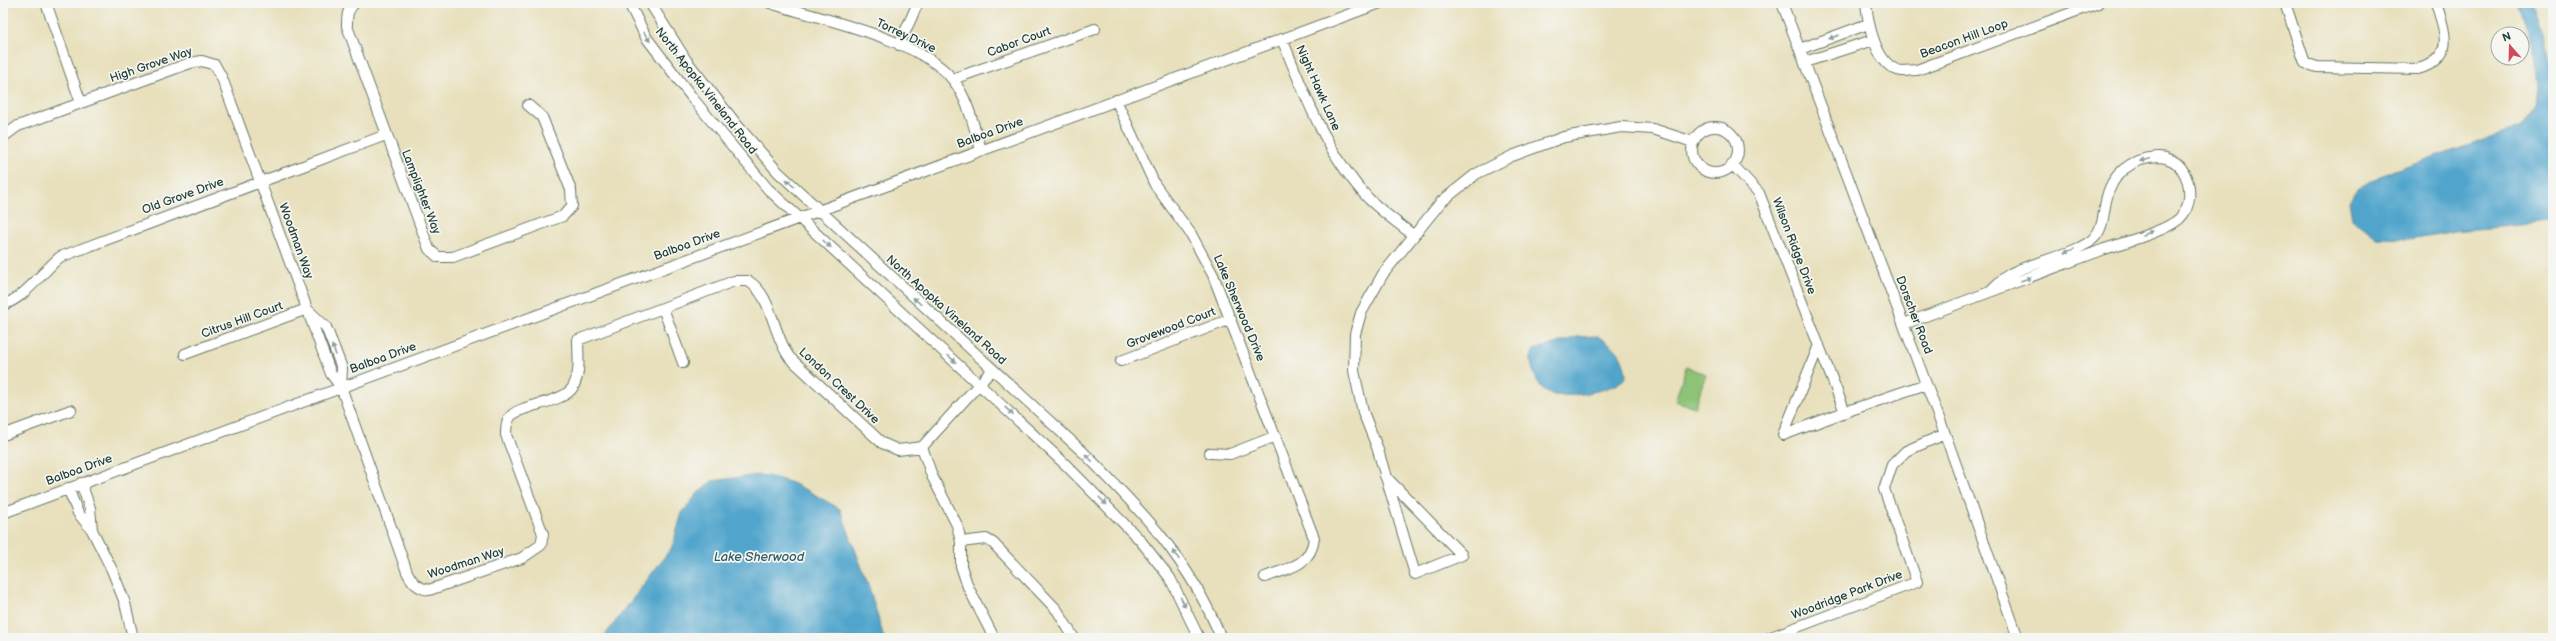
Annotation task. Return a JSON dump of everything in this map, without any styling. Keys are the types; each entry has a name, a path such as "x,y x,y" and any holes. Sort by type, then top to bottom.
{"street":[{"path":"46,3 81,103"},
{"name":"Lamplighter Way","path":"355,3 350,6 347,15 347,26 429,249 438,257 453,257 563,216 572,206 571,190 542,117 528,105"},
{"name":"North Apopka Vineland Road","path":"629,3 646,37 694,100 768,188 798,218 1105,502 1140,540 1170,578 1199,638"},
{"name":"North Apopka Vineland Road","path":"650,3 686,60 737,125 778,172 818,211 1083,452 1132,500 1176,555 1207,603 1221,638"},
{"name":"Torrey Drive","path":"770,3 788,6 840,22 930,59 953,79 964,101 982,150"},
{"path":"899,45 918,3"},
{"name":"Balboa Drive","path":"3,513 1380,3"},
{"name":"Dorscher Road","path":"1782,3 1945,434 2018,638"},
{"name":"Beacon Hill Loop","path":"1866,3 1868,24 1873,40 1886,62 1900,71 1917,70 2098,3"},
{"path":"2285,3 2305,63 2317,67 2418,69 2430,66 2437,60 2446,42 2446,34 2436,3"},
{"path":"1800,49 1868,24"},
{"name":"Cabor Court","path":"953,79 1095,29"},
{"name":"Night Hawk Lane","path":"1282,39 1318,125 1345,170 1369,199 1413,235"},
{"path":"1805,62 1873,40"},
{"name":"High Grove Way","path":"3,137 18,126 190,63 202,61 215,65 222,78 261,182"},
{"name":"Lake Sherwood Drive","path":"1116,100 1155,185 1191,234 1213,275 1314,538 1313,549 1306,561 1265,577"},
{"path":"1385,476 1462,555 1415,574 1385,476 1363,412 1354,370 1355,334 1360,313 1382,274 1441,202 1476,174 1512,156 1564,137 1621,127 1653,129 1693,142"},
{"path":"1709,127 1725,129 1733,136 1737,143 1736,157 1732,164 1717,172 1702,169 1693,157 1693,142 1702,130 1709,127"},
{"name":"Old Grove Drive","path":"3,305 24,292 42,272 60,257 386,135"},
{"path":"1904,324 1989,292 2174,222 2184,214 2189,201 2189,187 2183,171 2173,161 2158,157 2134,162 2124,168 2110,187 2101,229 2094,238 2078,247 2010,274 1989,292"},
{"name":"Wilson Ridge Drive","path":"1732,164 1759,193 1845,412"},
{"name":"Woodman Way","path":"261,182 307,310 326,327 342,368 340,387 406,572 413,584 429,590 522,558 540,545 543,534 506,435 506,424 512,414 561,396"},
{"name":"London Crest Drive","path":"561,396 573,388 578,376 578,340 734,281 748,281 762,292 782,348 790,358 882,443 898,450 922,447"},
{"path":"663,308 683,363"},
{"name":"Citrus Hill Court","path":"185,354 307,310"},
{"name":"Grovewood Court","path":"1121,361 1231,319"},
{"path":"1819,345 1783,435 1926,384"},
{"path":"992,370 980,385 922,447 932,476 951,512 961,542 961,566 968,587 994,638"},
{"path":"3,435 71,410"},
{"name":"Woodridge Park Drive","path":"1768,638 1917,582 1884,489 1892,465 1906,451 1945,434"},
{"path":"1210,453 1230,454 1276,436"},
{"path":"81,483 90,508 92,530"},
{"path":"68,488 78,513 92,530 112,570 125,603 133,638"},
{"path":"961,542 986,539 993,542 1057,610 1074,638"}],"green space":[{"path":"1686,367 1706,374 1695,407 1675,401"}],"water":[{"path":"2518,3 2532,3 2553,61 2553,222 2455,231 2410,239 2376,238 2352,219 2349,201 2358,189 2380,176 2522,127 2537,105 2539,86 2536,54 2530,37 2530,26 2526,26"},
{"path":"1597,336 1614,347 1621,356 1626,375 1623,380 1606,388 1585,394 1563,396 1554,395 1544,390 1536,379 1532,367 1531,359 1534,350 1577,337"},
{"name":"Lake Sherwood","path":"758,475 780,479 800,487 840,509 869,587 884,638 603,638 672,547 682,513 697,494 712,481"}]}
